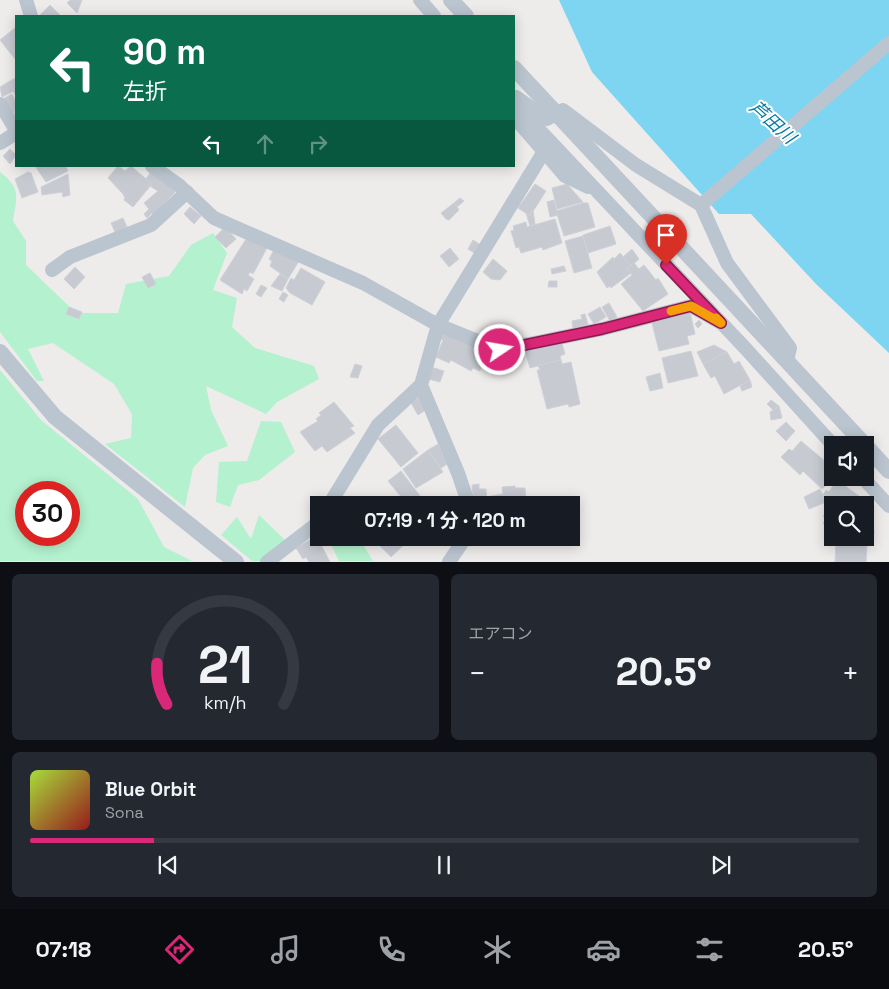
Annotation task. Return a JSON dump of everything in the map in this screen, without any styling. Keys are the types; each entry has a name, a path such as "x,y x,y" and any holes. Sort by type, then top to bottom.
{"street":[{"path":"26,0 31,15"},
{"path":"420,0 433,15"},
{"path":"451,0 465,15"},
{"path":"701,205 889,42"},
{"path":"515,69 857,436"},
{"path":"515,96 547,119 563,110 636,165 701,205 727,263 790,348 787,361"},
{"path":"0,104 15,130"},
{"path":"515,104 825,436"},
{"path":"515,118 543,153 565,176 598,192"},
{"path":"0,143 15,133"},
{"path":"335,496 378,425 421,384 438,325 543,153"},
{"path":"153,167 187,192 214,218 363,283 438,325 500,350 602,329 691,306 721,323"},
{"path":"52,270 70,258 151,225 187,192"},
{"path":"0,352 55,417 236,562"},
{"path":"421,384 466,496"},
{"path":"874,455 889,471"},
{"path":"870,486 889,506"},
{"path":"267,562 310,529"},
{"path":"449,562 460,546"}],"green space":[{"path":"0,172 11,183 16,193 13,221 26,241 26,265 76,313 118,313 126,284 169,276 191,245 213,233 227,253 213,290 237,298 232,327 255,348 314,366 319,379 277,402 266,414 206,386 211,410 228,446 205,455 193,468 185,507 105,444 131,438 132,414 114,384 53,343 28,349 44,381 37,381 0,332"},
{"path":"0,370 41,420 138,499 164,547 192,561 0,561"},
{"path":"261,421 281,422 295,452 259,480 238,485 230,507 216,502 219,462 247,461"},
{"path":"259,515 286,541 264,561 252,561 221,535 237,517 251,539"},
{"path":"332,546 364,546 373,561 339,561"}],"water":[{"name":"芦田川","path":"559,0 889,0 889,353 816,284 751,214 719,214 592,72"}],"building":[{"path":"70,0 82,0 77,13 67,3"},
{"path":"50,5 60,15 40,15"},
{"path":"15,28 15,59 0,40"},
{"path":"15,78 15,94 8,82"},
{"path":"8,82 14,91 2,97 0,87"},
{"path":"12,94 15,100 15,114 14,111 11,113 3,99"},
{"path":"10,149 15,154 10,164 3,156"},
{"path":"36,167 66,167 68,171 46,182"},
{"path":"117,167 125,171 132,167 152,184 133,207 124,200 123,194 108,178"},
{"path":"28,172 31,173 38,192 22,198 15,179"},
{"path":"150,173 177,190 153,215 152,213 147,218 144,214 149,209 144,203 158,191 150,186 152,184 146,179"},
{"path":"68,174 70,195 63,197 62,192 42,195 41,187"},
{"path":"535,184 546,191 530,216 518,208"},
{"path":"567,184 583,202 557,209 552,188"},
{"path":"460,198 464,201 457,207 454,203"},
{"path":"554,200 558,215 550,217 547,202"},
{"path":"454,203 459,210 449,220 446,219 441,213"},
{"path":"588,203 595,227 564,236 556,211"},
{"path":"190,207 201,216 194,224 184,214"},
{"path":"533,210 535,224 530,226 526,213 530,216"},
{"path":"123,218 127,227 115,232 111,223"},
{"path":"555,219 562,243 543,250 542,247 521,253 519,247 516,248 511,231 514,230 513,226 526,222 527,227"},
{"path":"610,226 616,244 588,253 583,235"},
{"path":"225,227 236,239 226,248 215,237"},
{"path":"248,236 267,248 253,274 250,272 248,275 254,279 247,291 244,289 242,294 220,280"},
{"path":"583,236 592,268 574,273 565,241"},
{"path":"473,240 481,245 476,254 468,249"},
{"path":"275,248 299,261 288,279 270,266 272,261 269,259"},
{"path":"450,248 459,259 449,267 440,256"},
{"path":"632,249 639,259 631,266 623,257"},
{"path":"620,253 631,266 627,268 631,273 611,288 610,286 607,288 597,272"},
{"path":"493,259 507,271 500,280 491,279 483,272"},
{"path":"634,263 639,269 644,265 656,280 658,278 668,294 643,311 621,284 632,275 627,268"},
{"path":"564,266 566,271 552,274 551,269"},
{"path":"75,267 85,277 74,289 64,279"},
{"path":"301,268 325,282 312,305 290,293 286,288 291,278 294,280"},
{"path":"150,273 156,284 148,288 142,277"},
{"path":"280,274 288,279 282,291 271,286"},
{"path":"549,281 557,281 557,287 548,287"},
{"path":"261,285 267,288 261,297 256,294"},
{"path":"283,292 288,295 284,302 279,299"},
{"path":"609,303 617,317 610,321 602,307"},
{"path":"69,307 82,312 79,319 66,314"},
{"path":"600,307 606,317 594,324 588,314"},
{"path":"690,312 695,334 687,336 689,344 659,351 652,323"},
{"path":"585,314 588,325 573,328 572,321 582,319 581,315"},
{"path":"699,320 702,324 698,328 695,324"},
{"path":"444,332 489,352 480,371 473,368 471,371 451,360 449,363 436,357"},
{"path":"561,340 565,354 560,356 561,360 530,368 525,351"},
{"path":"523,345 524,359 509,360 507,350"},
{"path":"714,345 727,352 703,364 697,352"},
{"path":"691,351 698,376 668,383 662,358"},
{"path":"489,352 495,354 498,364 485,368 483,364"},
{"path":"727,352 734,364 739,361 750,380 724,394 715,376 711,378 703,364"},
{"path":"561,360 562,364 571,362 580,404 569,407 568,404 547,409 537,370 540,370 538,365"},
{"path":"355,364 362,366 358,378 350,377"},
{"path":"431,367 444,371 440,382 428,379"},
{"path":"660,373 663,388 650,391 646,377"},
{"path":"750,380 752,387 742,391 740,386"},
{"path":"420,397 427,409 418,415 411,403"},
{"path":"771,400 779,406 774,411 767,404"},
{"path":"334,402 354,426 350,428 355,433 327,452 322,446 315,451 300,432 318,421 316,419 321,415 319,413"},
{"path":"779,406 782,418 771,420 770,412"},
{"path":"786,422 795,431 786,441 776,431"},
{"path":"396,425 418,453 401,467 378,439"},
{"path":"801,441 824,460 824,486 826,486 822,489 803,471 800,475 781,457 789,449 792,451"},
{"path":"438,444 447,464 441,468 428,450"},
{"path":"428,450 443,472 416,488 403,469"},
{"path":"401,471 420,496 400,496 388,481"},
{"path":"479,484 479,489 486,489 486,496 473,496 472,485"},
{"path":"515,486 515,488 525,488 525,496 492,496 503,494 502,487"},
{"path":"833,486 845,486 859,496 824,498 823,495 826,490 829,492"},
{"path":"820,489 824,503 809,509 804,497"},
{"path":"310,540 310,546 322,546 330,562 309,562 306,557 303,559 296,548"},
{"path":"380,546 403,546 391,557"},
{"path":"836,546 867,546 866,562 835,562"}],"slow traffic":[{"path":"671,311 691,306 721,323 716,318"}],"route":[{"path":"500,350 602,329 691,306 721,323 666,265"}]}
